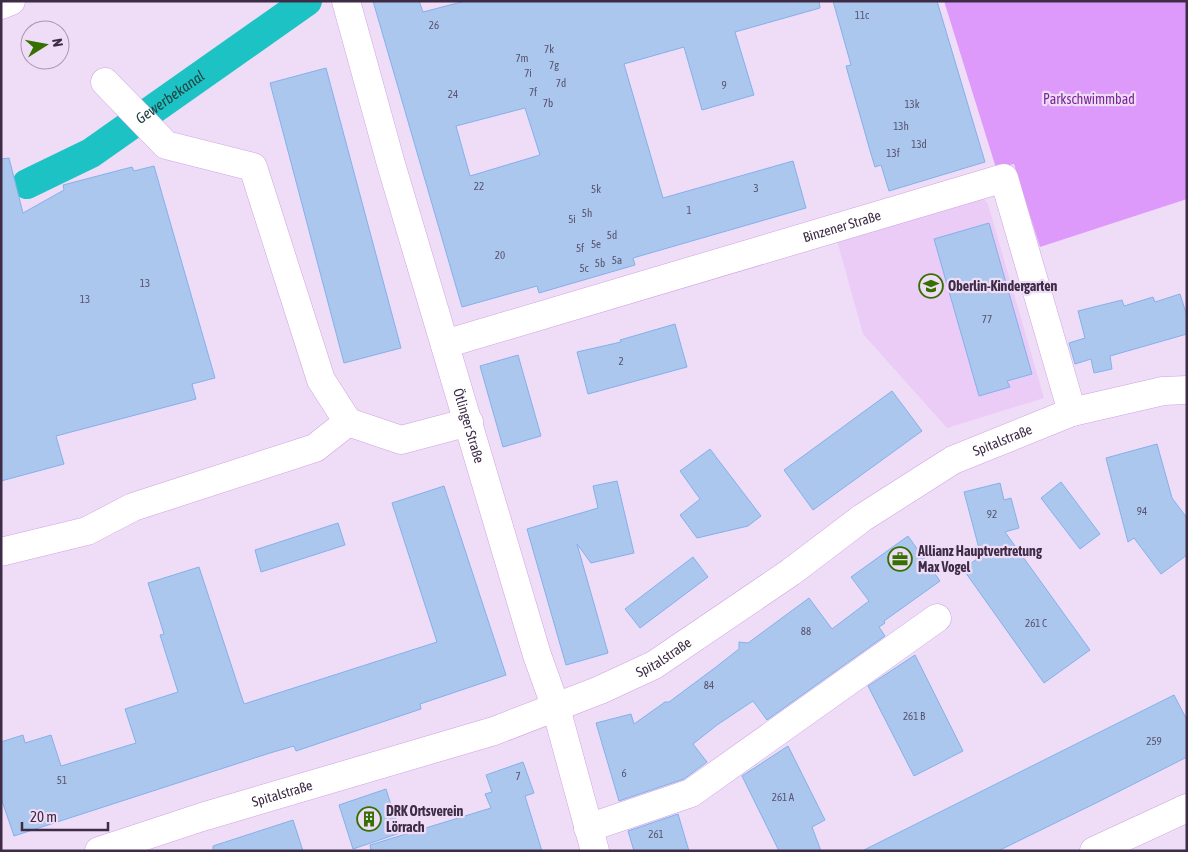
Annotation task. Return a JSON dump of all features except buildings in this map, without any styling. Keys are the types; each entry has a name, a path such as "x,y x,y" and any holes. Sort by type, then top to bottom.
{"street":[{"path":"1,5 11,1"},
{"name":"Ötlinger Straße","path":"346,1 391,164 538,655 556,708 591,839"},
{"path":"105,82 166,145 253,167 321,380 348,422 401,440 469,422"},
{"name":"Binzener Straße","path":"445,344 1004,178 1072,412"},
{"name":"Spitalstraße","path":"98,851 212,814 494,731 556,708 654,665 784,577 862,518 953,460 1072,412 1163,391 1187,390"},
{"path":"1,552 87,531 133,507 315,448 348,422"},
{"path":"591,839 691,793 937,618"},
{"path":"1094,851 1187,808"}],"shaded area":[{"name":"Oberlin-Kindergarten","path":"983,198 988,204 1044,398 947,428 863,334 836,237"}],"green space":[{"name":"Parkschwimmbad","path":"944,1 1187,1 1187,199 1040,247 1014,164 996,168"}],"waterway":[{"name":"Gewerbekanal","path":"27,184 91,153 307,1"}],"place":[{"name":"Oberlin-Kindergarten","path":"931,286"},
{"name":"Allianz Hauptvertretung Max Vogel","path":"900,559"},
{"name":"DRK Ortsverein Lörrach","path":"369,819"}]}
